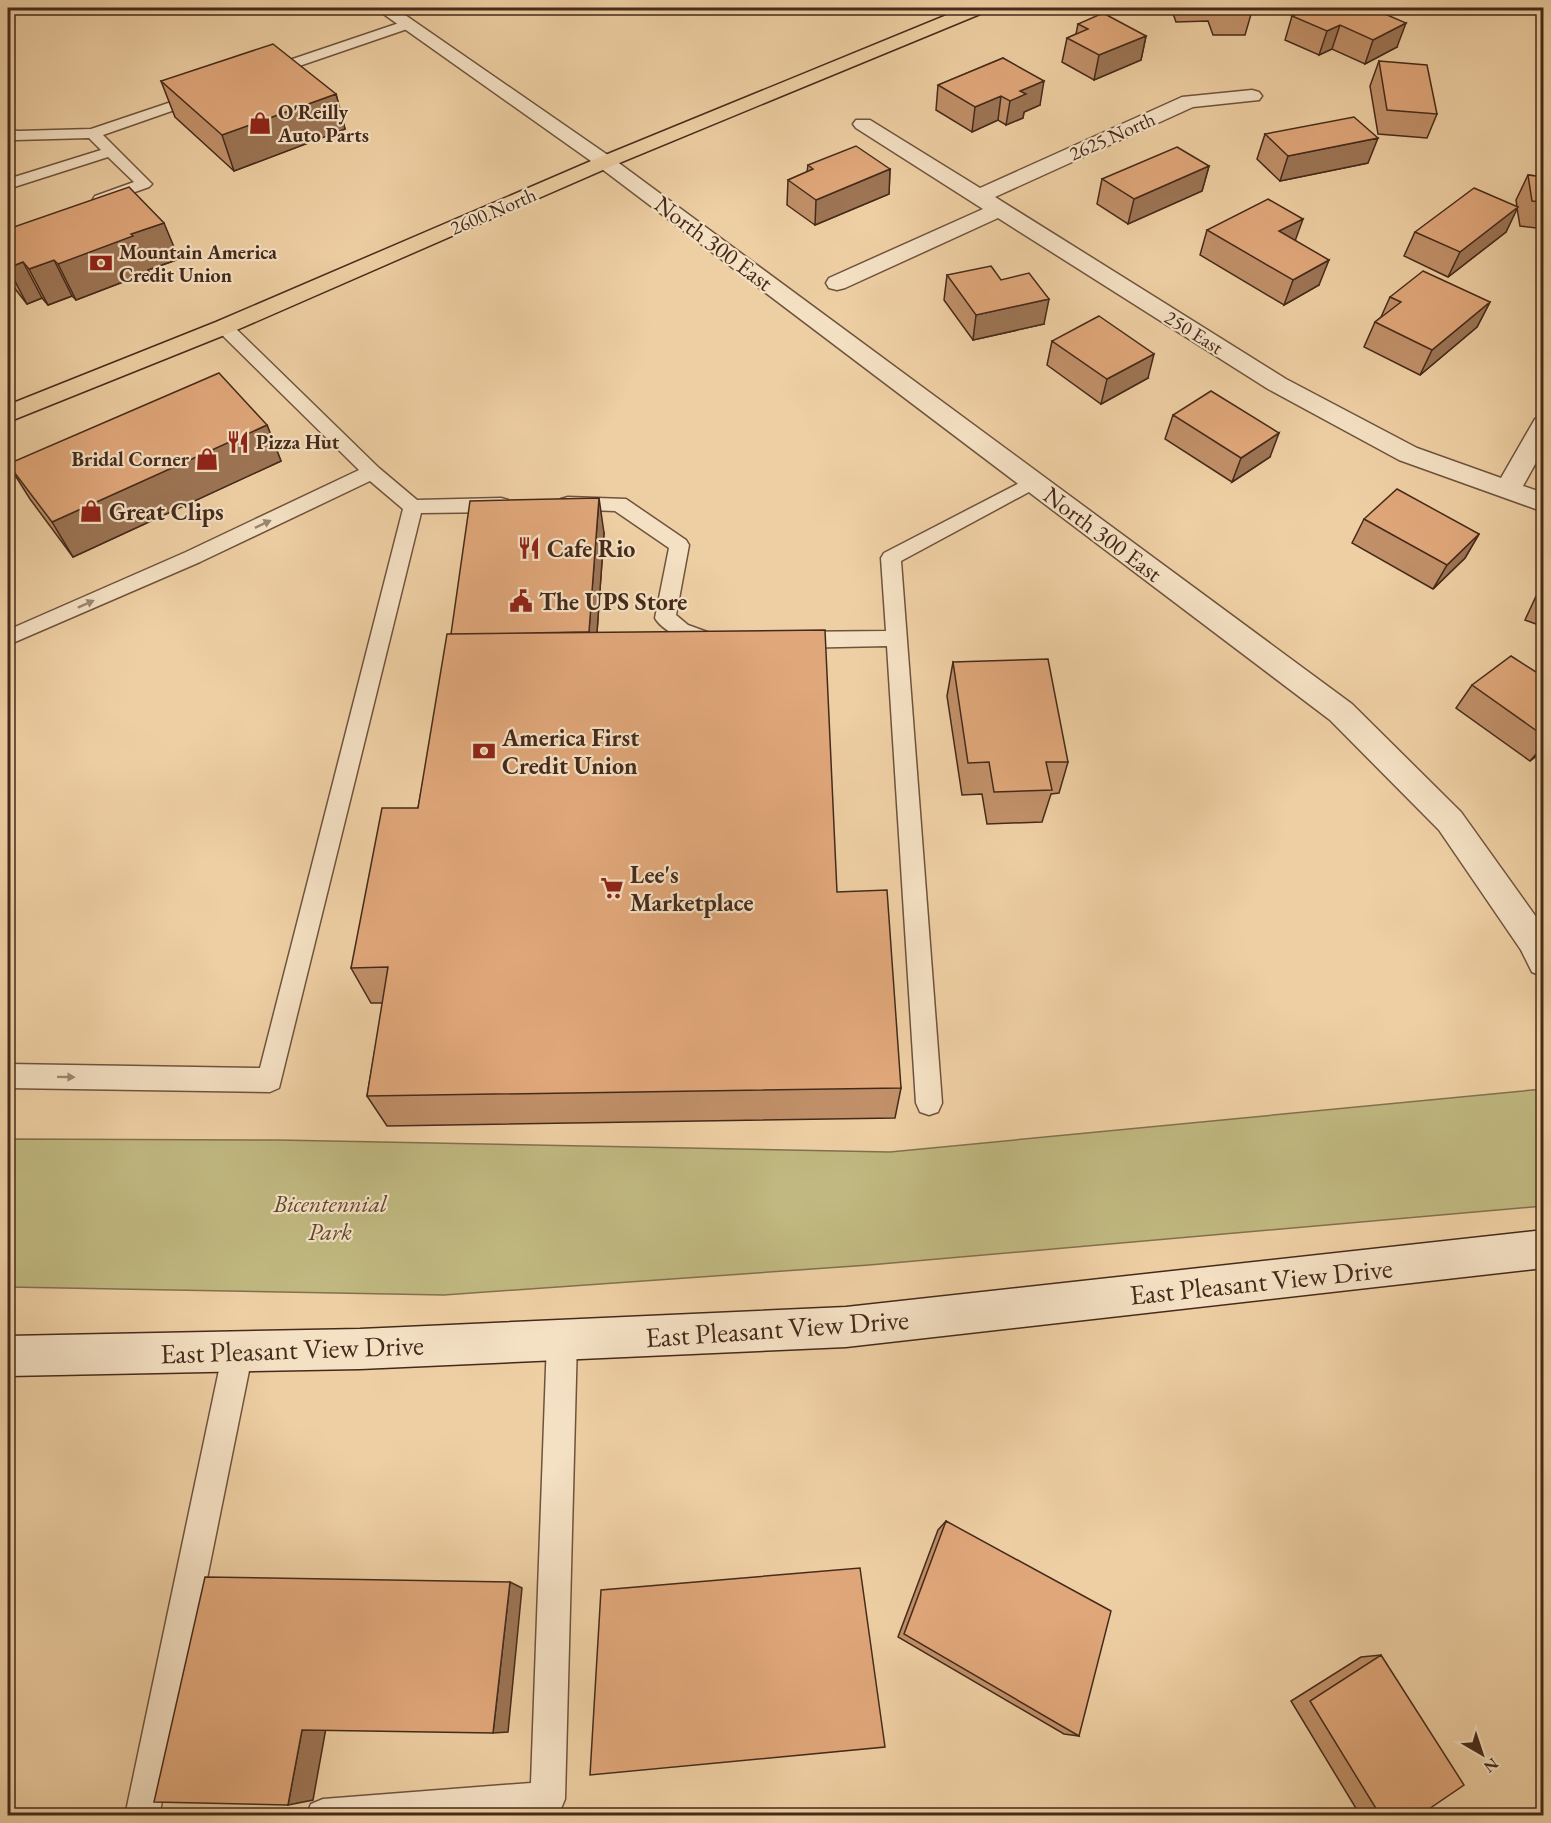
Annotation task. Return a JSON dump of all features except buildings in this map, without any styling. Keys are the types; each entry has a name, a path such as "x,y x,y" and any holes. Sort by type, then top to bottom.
{"main road":[{"name":"2600 North","path":"8,414 224,327 605,162 979,8"}],"street":[{"name":"North 300 East","path":"384,8 605,162 1341,712 1450,821 1533,940 1544,962"},
{"name":"2625 North","path":"978,197 1189,101 1252,96"},
{"name":"250 East","path":"863,124 1277,384 1408,454 1544,503"},
{"path":"837,283 998,210"},
{"path":"1507,490 1544,425"},
{"name":"East Pleasant View Drive","path":"8,1356 360,1348 846,1328 1544,1249"}],"lane":[{"path":"256,77 408,24"},
{"path":"8,133 16,136 93,133 213,92"},
{"path":"91,203 144,184 93,133"},
{"path":"8,184 112,151"},
{"path":"224,327 372,472 413,507 516,505"},
{"path":"8,638 193,557 372,472"},
{"path":"929,1103 891,558 1033,482"},
{"path":"550,505 619,504 679,545 665,618 681,630 712,642 735,642"},
{"path":"8,1076 270,1080 413,507"},
{"path":"769,641 896,638"},
{"path":"322,1815 548,1799 562,1340"},
{"path":"142,1815 238,1351"}],"green space":[{"name":"Bicentennial Park","path":"1543,1089 1543,1206 869,1265 444,1295 8,1287 8,1139 278,1140 890,1152"}],"place":[{"name":"O'Reilly Auto Parts","path":"260,123"},
{"name":"Mountain America Credit Union","path":"101,263"},
{"name":"Pizza Hut","path":"238,442"},
{"name":"Bridal Corner","path":"207,459"},
{"name":"Great Clips","path":"91,511"},
{"name":"Cafe Rio","path":"529,548"},
{"name":"The UPS Store","path":"521,601"},
{"name":"America First Credit Union","path":"484,751"},
{"name":"Lee's Marketplace","path":"612,888"}]}
